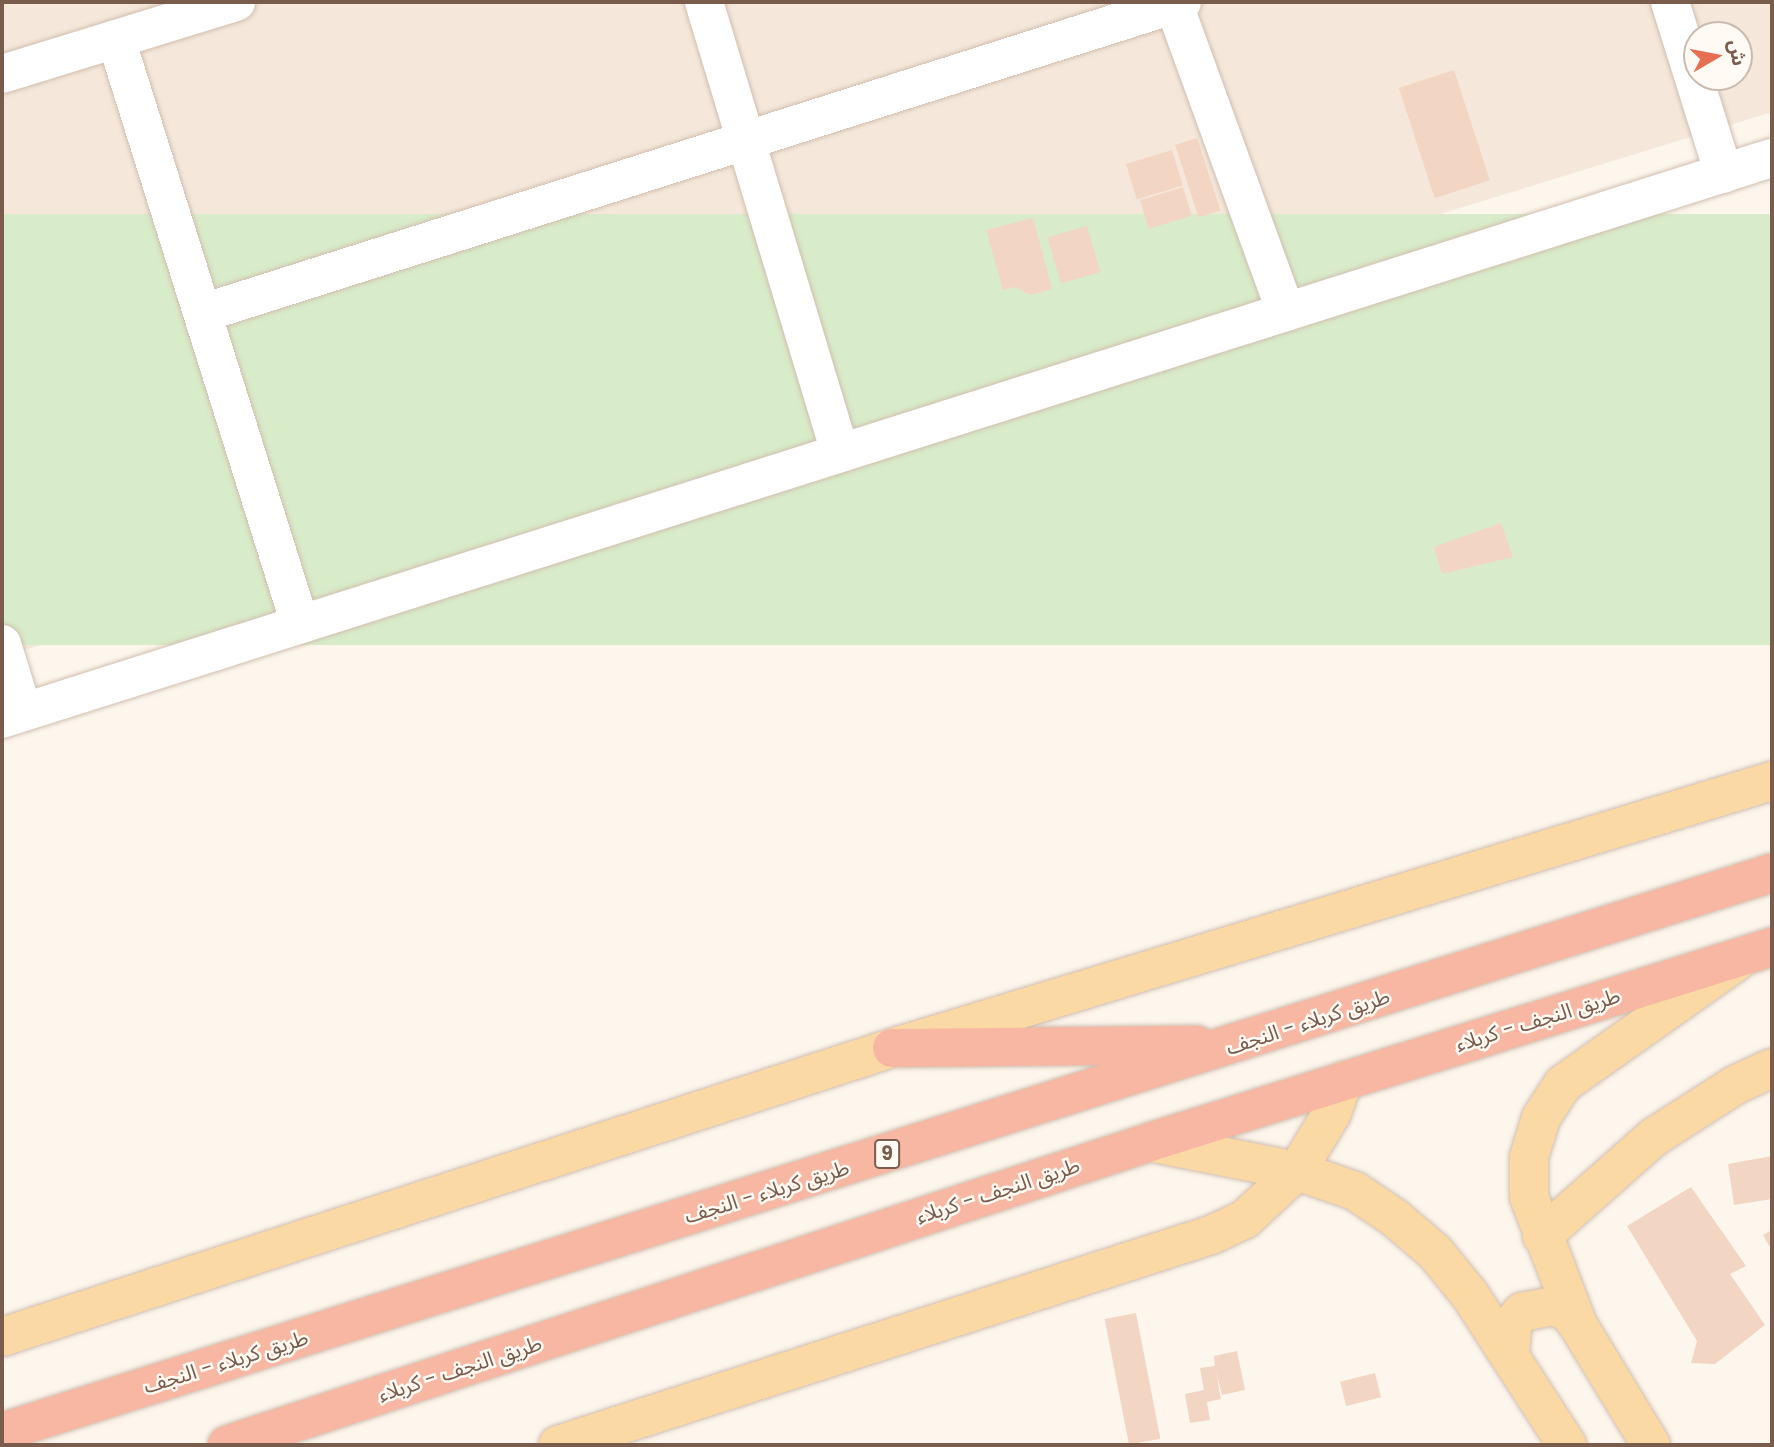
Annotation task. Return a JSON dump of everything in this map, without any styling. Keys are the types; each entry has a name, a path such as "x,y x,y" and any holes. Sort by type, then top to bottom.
{"highway":[{"name":"طريق کربلاء - النجف","path":"2,1432 1238,1044 1772,873"},
{"name":"طريق النجف - کربلاء","path":"227,1445 1150,1142 1759,951"},
{"path":"892,1048 1238,1044"}],"main road":[{"path":"2,1337 892,1048 1772,780"},
{"path":"1578,1325 1529,1197 1529,1157 1541,1118 1563,1084 1759,951"},
{"path":"1542,1236 1654,1137 1725,1091 1772,1068"},
{"path":"558,1445 1211,1235 1245,1219 1297,1171 1332,1113 1343,1081"},
{"path":"1150,1142 1297,1171 1355,1191 1435,1252 1510,1356 1567,1445"},
{"path":"1510,1356 1512,1324 1522,1312 1553,1306 1568,1312 1651,1445"}],"street":[{"path":"2,74 236,2"},
{"path":"704,2 840,453"},
{"path":"1670,2 1724,174"},
{"path":"206,312 1176,3 1286,312"},
{"path":"116,39 206,312 300,624"},
{"path":"2,644 12,715 1772,159"}],"shaded area":[{"path":"2,2 1772,2 1772,112 2,657"}],"green space":[{"path":"2,214 1772,214 1772,645 2,645"}],"building":[{"path":"1454,70 1490,180 1435,198 1399,88"},
{"path":"1197,138 1220,210 1199,217 1175,145"},
{"path":"1172,150 1183,185 1137,199 1126,164"},
{"path":"1183,187 1192,216 1149,229 1140,200"},
{"path":"1033,218 1052,289 1030,295 1015,287 1003,290 986,230"},
{"path":"1087,226 1100,272 1061,283 1048,237"},
{"path":"1501,523 1513,557 1442,574 1434,547"},
{"path":"1772,1156 1772,1199 1734,1205 1728,1164"},
{"path":"1691,1187 1746,1266 1730,1274 1765,1325 1715,1364 1691,1363 1697,1341 1627,1226"},
{"path":"1772,1230 1772,1251 1763,1235"},
{"path":"1136,1313 1160,1439 1129,1445 1105,1319"},
{"path":"1237,1351 1245,1390 1222,1395 1216,1372 1221,1399 1207,1402 1210,1420 1190,1423 1185,1394 1204,1390 1200,1368 1215,1366 1214,1356"},
{"path":"1375,1373 1381,1397 1346,1406 1340,1382"}]}
